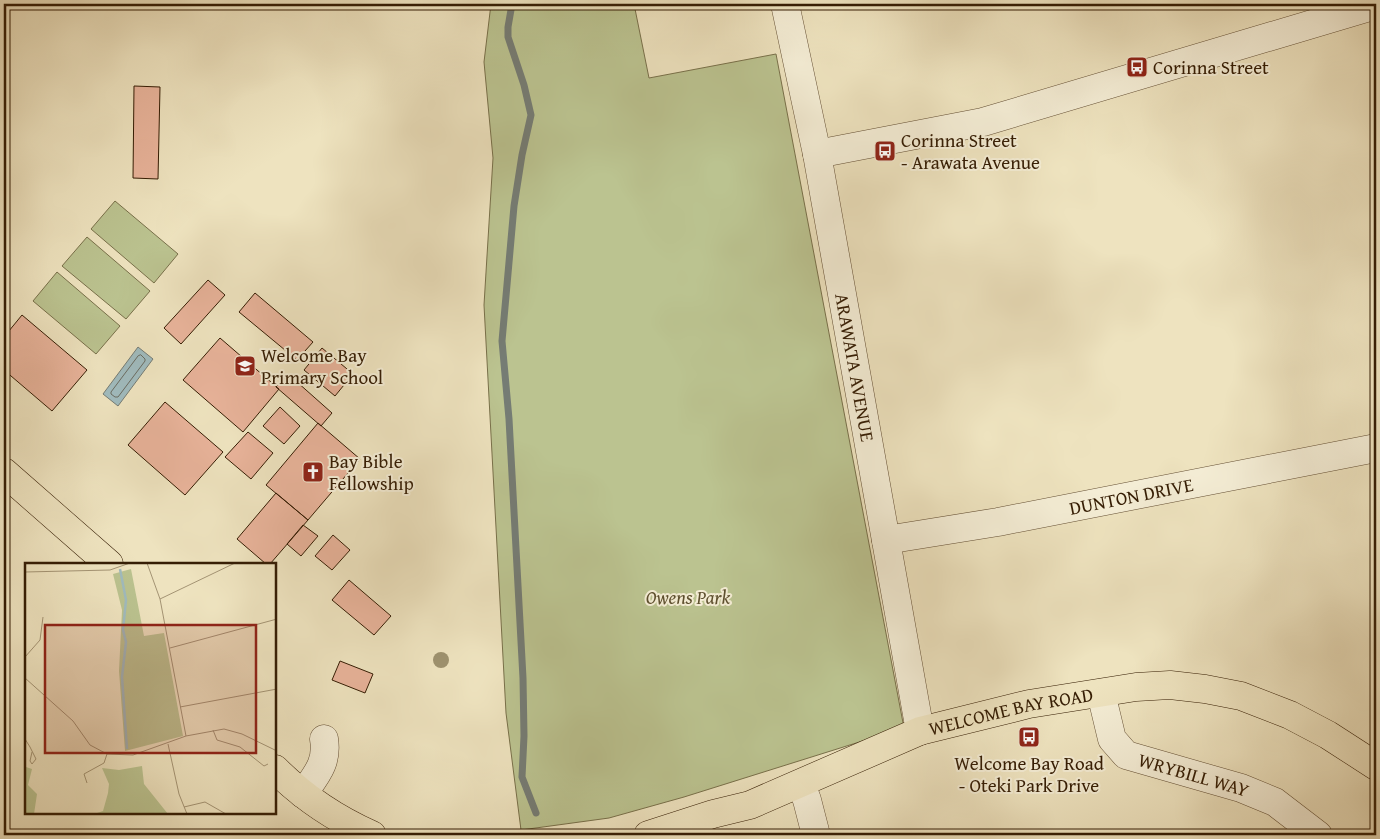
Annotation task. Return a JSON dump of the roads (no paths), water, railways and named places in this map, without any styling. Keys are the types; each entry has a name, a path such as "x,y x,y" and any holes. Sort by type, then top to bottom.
{"main road":[{"path":"4,472 108,563"},
{"name":"WELCOME BAY ROAD","path":"648,835 713,814 750,805 920,731 1029,704 1136,688 1170,685 1241,696 1290,715 1321,731 1376,766"},
{"path":"276,770 313,802 372,835"}],"street":[{"name":"ARAWATA AVENUE","path":"785,4 816,154 920,731"},
{"path":"816,154 983,122 1376,5"},
{"name":"DUNTON DRIVE","path":"886,540 998,522 1376,448"},
{"name":"WRYBILL WAY","path":"1101,692 1112,739 1126,756 1241,788 1275,802 1318,835"},
{"path":"303,794 324,762 324,739"},
{"path":"801,784 808,800 816,835"}],"water":[{"path":"138,347 153,359 118,406 103,394"}],"waterway":[{"path":"512,4 508,37 524,85 531,115 522,155 514,206 502,341 509,419 523,678 524,736 522,777 536,813"}],"place":[{"name":"Corinna Street","path":"1137,67"},
{"name":"Corinna Street - Arawata Avenue","path":"885,151"},
{"name":"Welcome Bay Primary School","path":"245,366"},
{"name":"Bay Bible Fellowship","path":"313,472"},
{"name":"Welcome Bay Road - Oteki Park Drive","path":"1029,737"}],"park label":[{"name":"Owens Park","path":"688,597"}]}
